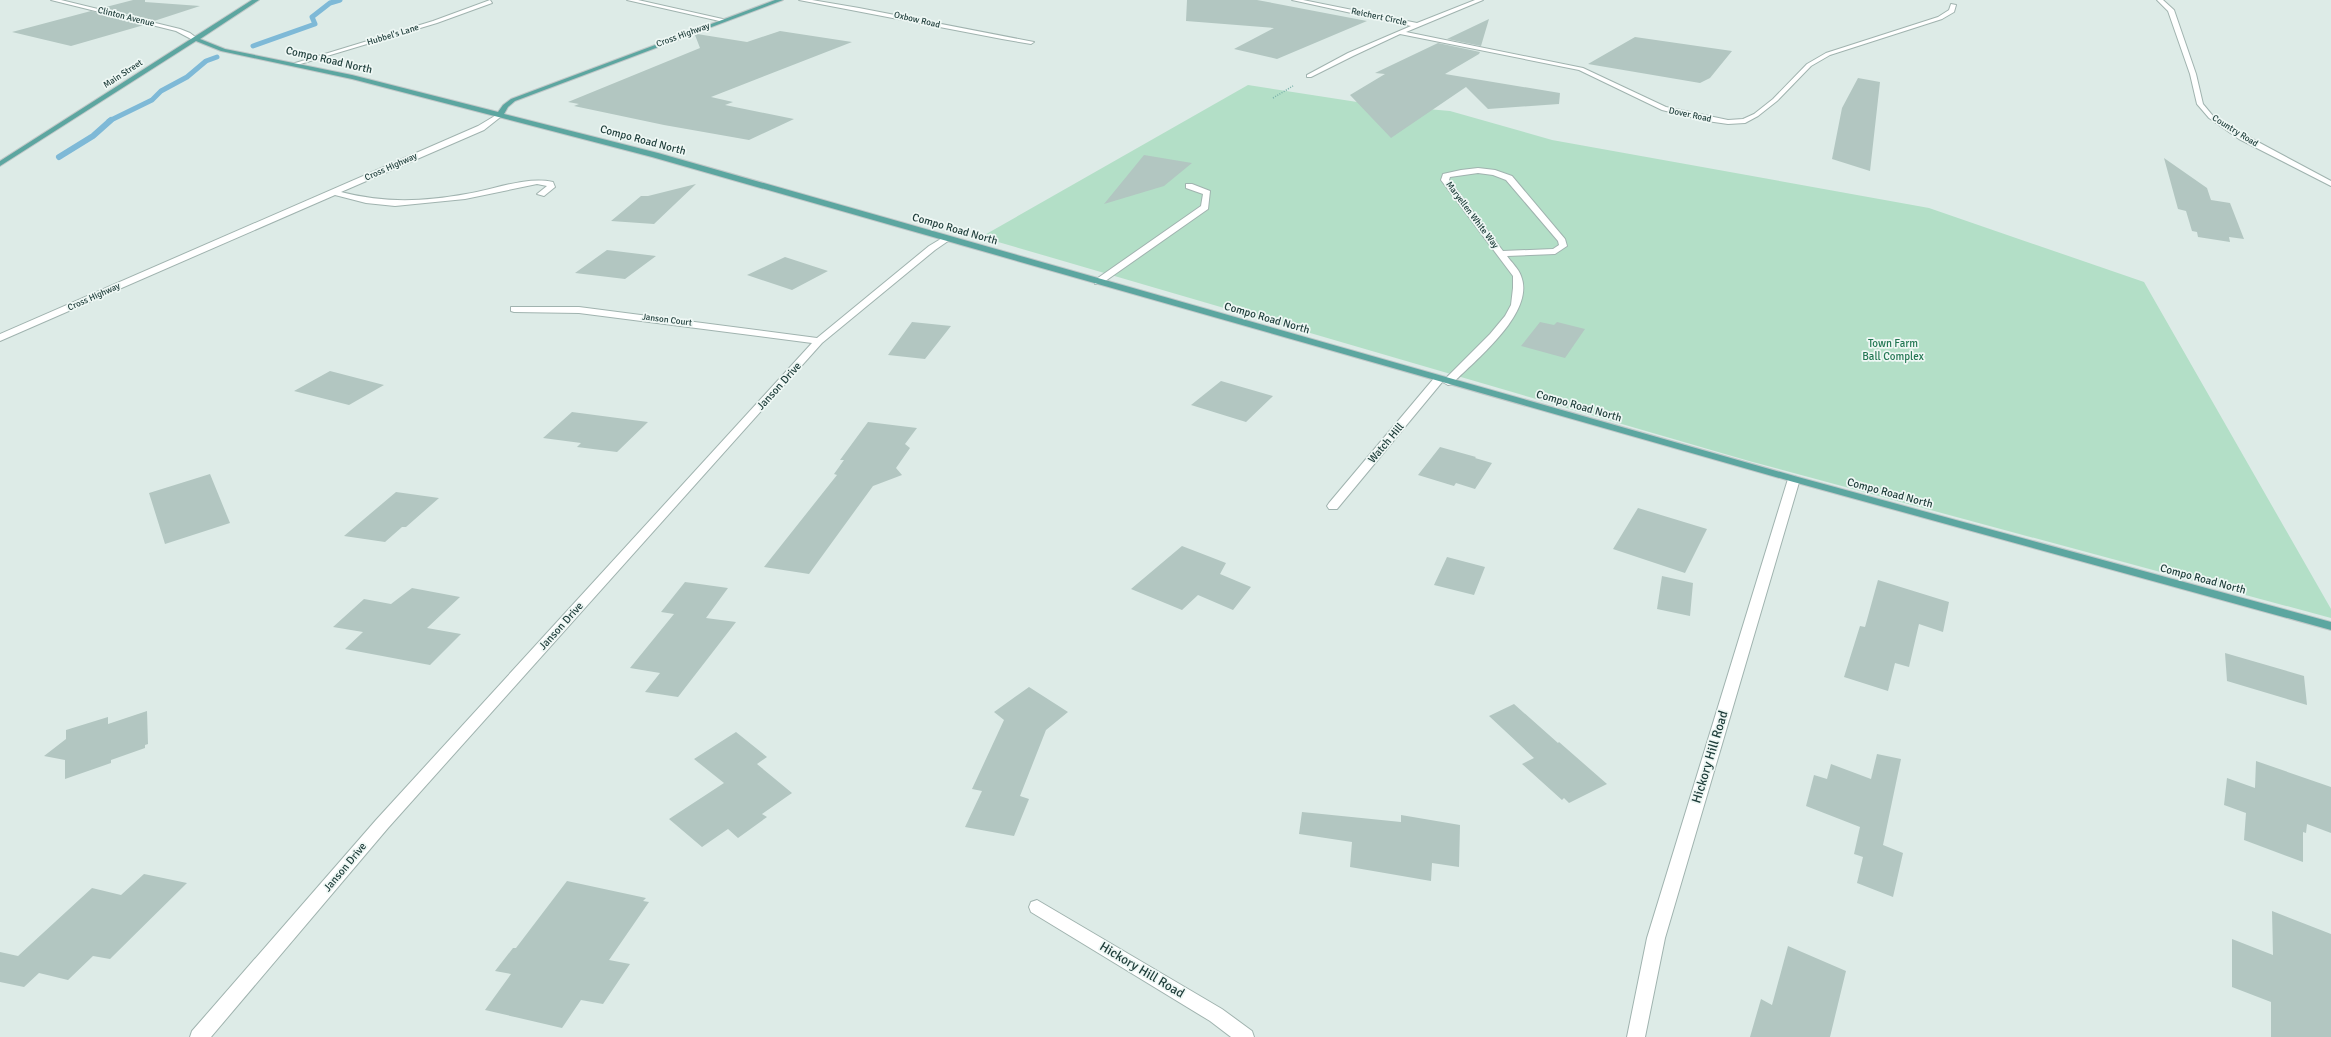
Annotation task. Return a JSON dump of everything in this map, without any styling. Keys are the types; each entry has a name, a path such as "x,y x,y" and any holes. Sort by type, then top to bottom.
{"main road":[{"name":"Main Street","path":"0,164 256,0"},
{"name":"Cross Highway","path":"500,115 506,106 513,100 780,0"},
{"name":"Compo Road North","path":"195,39 224,50 295,64 655,155 1794,479 2331,626"}],"street":[{"name":"Clinton Avenue","path":"54,0 178,30 195,39"},
{"path":"630,0 724,20"},
{"name":"Oxbow Road","path":"802,0 882,13 946,27 1031,42"},
{"name":"Reichert Circle","path":"1295,0 1417,25"},
{"name":"Reichert Circle","path":"1309,76 1328,65 1417,25 1480,0"},
{"name":"Country Road","path":"2160,0 2171,10 2193,74 2200,104 2211,118 2242,137 2331,184"},
{"name":"Hubbel's Lane","path":"295,64 436,22 490,2"},
{"name":"Dover Road","path":"1401,33 1542,60 1580,69 1664,109 1707,120 1728,122 1745,121 1756,115 1775,100 1809,66 1828,54 1940,18 1952,11 1953,4"},
{"name":"Cross Highway","path":"0,338 481,128 500,115"},
{"name":"Maryellen White Way","path":"1443,380 1498,330 1514,310 1518,294 1517,276 1445,180 1446,176 1454,173 1489,171 1505,176 1562,241 1563,246 1555,251 1501,254"},
{"path":"333,192 366,201 394,204 465,197 537,182 550,184 551,187 541,194"},
{"path":"1098,282 1205,207 1207,193 1189,186"},
{"name":"Janson Drive","path":"199,1037 382,824 819,341 932,248 947,239"},
{"name":"Janson Court","path":"514,309 579,310 819,341"},
{"name":"Watch Hill","path":"1333,506 1443,380"},
{"name":"Hickory Hill Road","path":"1636,1037 1656,938 1794,479"},
{"name":"Hickory Hill Road","path":"1037,907 1216,1015 1245,1037"}],"green space":[{"name":"Town Farm Ball Complex","path":"1248,85 1370,104 1450,111 1552,140 1929,208 2144,282 2331,609 2331,618 1749,461 981,237"}],"building":[{"path":"133,0 200,6 154,21 102,8"},
{"path":"1187,0 1257,0 1367,21 1277,59 1234,49 1274,28 1186,21"},
{"path":"91,11 144,25 71,46 12,32"},
{"path":"1489,19 1481,46 1447,39"},
{"path":"780,31 852,42 711,97 733,102 725,105 794,119 749,140 664,125 574,106 579,104 568,102 700,48 695,35 697,34 747,42"},
{"path":"1635,37 1732,51 1710,78 1700,83 1588,64"},
{"path":"1438,43 1480,52 1445,74 1560,93 1559,104 1488,109 1466,87 1391,138 1350,95 1385,74 1375,73"},
{"path":"1858,78 1880,82 1870,171 1832,159 1842,108"},
{"path":"1144,155 1192,163 1164,186 1104,204"},
{"path":"2164,158 2207,188 2211,200 2230,203 2244,239 2229,237 2230,242 2198,237 2197,232 2192,231 2186,211 2178,209"},
{"path":"696,184 654,224 611,221 641,196 648,196"},
{"path":"607,250 656,256 625,279 575,273"},
{"path":"785,257 828,271 792,290 747,275"},
{"path":"912,322 951,326 925,359 888,355"},
{"path":"1540,322 1554,325 1557,322 1585,329 1565,358 1521,346"},
{"path":"330,371 384,385 349,405 294,391"},
{"path":"1221,381 1273,396 1246,422 1191,405"},
{"path":"572,412 648,422 617,452 577,447 581,443 543,438"},
{"path":"868,422 917,428 905,444 910,448 896,468 902,475 873,486 809,574 764,567 837,475 834,474 844,460 840,460"},
{"path":"1440,447 1492,463 1475,489 1456,483 1454,486 1418,475"},
{"path":"210,474 230,523 165,544 149,493"},
{"path":"396,492 439,498 406,527 402,527 385,542 344,536"},
{"path":"1638,508 1707,529 1685,573 1613,549"},
{"path":"1182,546 1226,563 1220,574 1251,587 1233,610 1198,595 1182,610 1131,589"},
{"path":"1447,557 1485,567 1474,595 1434,585"},
{"path":"1662,576 1693,583 1690,616 1657,609"},
{"path":"1878,580 1949,602 1943,632 1919,624 1909,667 1895,663 1888,691 1844,677 1860,626 1865,627"},
{"path":"685,582 728,588 706,618 736,622 678,697 645,692 660,673 630,668 674,614 661,612"},
{"path":"412,588 460,597 427,628 461,634 430,665 345,649 363,632 333,627 364,599 391,604"},
{"path":"2225,653 2304,676 2307,705 2227,681"},
{"path":"1029,687 1068,712 1046,730 1020,796 1029,799 1014,836 965,827 982,791 972,789 1004,720 994,712"},
{"path":"1514,704 1607,784 1569,803 1564,798 1562,800 1522,764 1534,758 1489,716"},
{"path":"147,711 148,744 145,745 145,748 111,760 111,763 65,779 65,760 44,756 66,739 66,730 108,717 108,724"},
{"path":"736,732 767,757 757,764 792,793 762,814 767,817 738,838 728,829 702,847 669,819 724,783 694,759"},
{"path":"1877,754 1901,759 1883,845 1903,853 1893,897 1857,883 1863,857 1854,854 1860,827 1806,806 1814,775 1827,779 1831,764 1871,779"},
{"path":"2256,761 2331,787 2331,833 2307,824 2306,833 2303,832 2303,862 2244,840 2246,813 2224,805 2227,778 2255,788"},
{"path":"1302,812 1401,822 1401,815 1460,825 1459,867 1432,863 1431,881 1350,867 1352,842 1299,834"},
{"path":"144,874 187,883 110,959 93,956 68,980 39,973 24,987 0,982 0,952 18,956 92,888 121,895"},
{"path":"567,881 646,898 643,901 649,902 609,960 630,964 603,1004 581,1000 562,1028 485,1010 511,974 495,971 513,948 516,948"},
{"path":"2272,911 2331,934 2331,1037 2271,1037 2271,1002 2232,987 2232,939 2273,955"},
{"path":"1788,946 1846,971 1830,1037 1750,1037 1761,999 1772,1005"}],"waterway":[{"path":"253,46 315,24 312,17 330,3 340,0"},
{"path":"111,120 152,100 161,91 187,77 206,61 217,57"},
{"path":"59,157 93,136 111,120"}]}
